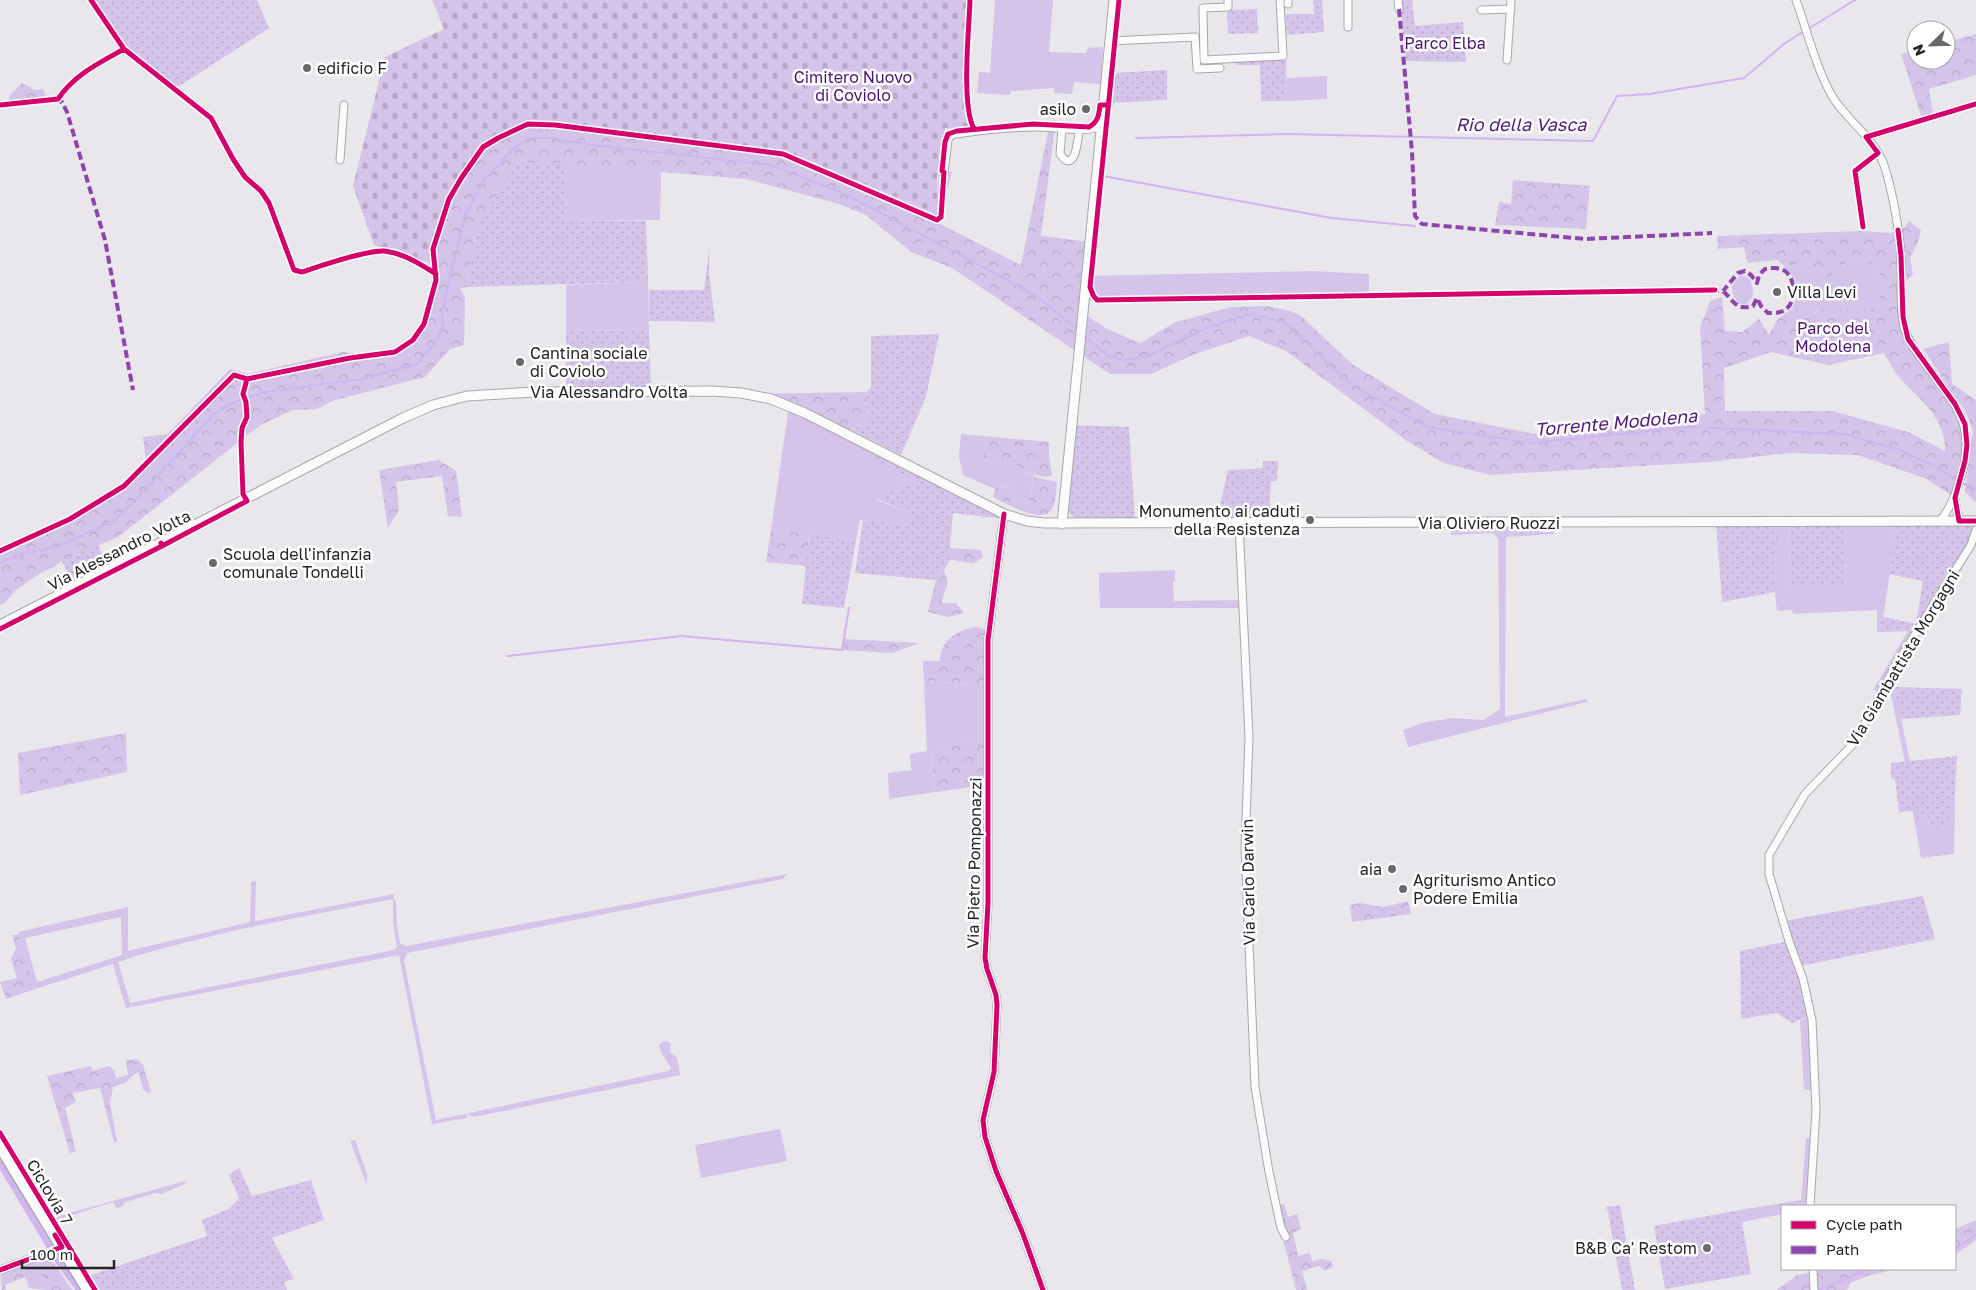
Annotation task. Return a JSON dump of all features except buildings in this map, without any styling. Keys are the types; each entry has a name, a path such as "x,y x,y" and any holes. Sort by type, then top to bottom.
{"main road":[{"path":"0,1146 55,1250 88,1290"}],"street":[{"path":"1062,524 1114,0"},
{"path":"1228,0 1228,7 1203,8 1204,60 1283,56 1280,0"},
{"path":"1348,0 1348,27"},
{"path":"1398,0 1399,9"},
{"path":"1508,60 1511,0"},
{"path":"1796,0 1832,96 1872,143 1883,163 1898,230 1905,328 1911,344 1955,404 1963,418 1967,434 1965,462 1955,498 1940,521"},
{"path":"1481,10 1511,9"},
{"path":"1110,41 1195,37 1197,69 1220,68"},
{"path":"340,160 344,105"},
{"path":"944,172 947,146 950,136 953,135 1032,127 1079,131 1101,128"},
{"path":"1062,129 1060,154 1067,160 1076,156 1079,131"},
{"name":"Via Alessandro Volta","path":"0,625 161,543 173,532 193,521 213,516 403,418 452,399 499,393 712,391 752,394 789,406 1004,514"},
{"path":"1955,498 1959,521"},
{"name":"Via Oliviero Ruozzi","path":"1004,514 1027,521 1062,524 1976,521"},
{"name":"Via Pietro Pomponazzi","path":"1004,514 988,640 988,903 985,958 997,1005 994,1072 984,1112 984,1127 996,1172 1025,1239 1043,1290"},
{"name":"Via Carlo Darwin","path":"1239,524 1249,737 1245,848 1255,1087 1269,1172 1281,1228 1286,1237"},
{"name":"Via Giambattista Morgagni","path":"1810,1205 1816,1110 1812,1020 1803,979 1789,941 1770,874 1770,855 1805,794 1854,743 1898,663 1971,545 1976,530"},
{"path":"0,1270 55,1250"},
{"path":"1813,1270 1814,1290"}],"green space":[{"path":"92,0 257,0 269,28 173,90 125,48"},
{"name":"Cimitero Nuovo di Coviolo","path":"432,0 968,0 966,79 970,130 945,128 937,177 937,214 788,152 546,122 526,122 496,136 458,180 429,263 374,245 353,186 385,57 444,29"},
{"path":"995,0 1053,0 1049,52 1086,53 1088,48 1103,47 1101,84 1074,82 1072,94 1054,93 1054,88 1011,91 1010,95 977,93 979,72 990,73"},
{"path":"1313,0 1322,0 1324,32 1287,35 1286,14 1314,14"},
{"name":"Parco Elba","path":"1400,0 1414,0 1412,1 1415,26 1463,22 1466,62 1406,61"},
{"path":"1257,9 1258,33 1228,34 1227,10"},
{"path":"1976,34 1976,75 1929,89 1934,119 1923,122 1906,70 1956,70 1956,39"},
{"path":"1906,53 1906,69 1901,54"},
{"path":"1286,57 1287,101 1261,101 1260,65 1236,65 1236,58"},
{"path":"1167,70 1167,100 1108,103 1111,73"},
{"path":"1327,76 1327,99 1287,101 1286,78"},
{"path":"22,83 35,90 43,89 48,100 9,105 10,95"},
{"name":"Parco del Modolena","path":"526,122 546,122 788,152 936,214 939,168 952,172 938,223 1021,265 1049,127 1055,127 1041,236 1090,242 1086,315 1109,330 1140,343 1176,322 1231,307 1266,306 1286,310 1300,315 1352,364 1435,414 1535,434 1705,414 1700,328 1710,301 1722,297 1725,331 1742,332 1759,319 1769,335 1777,320 1792,309 1819,313 1833,300 1842,311 1871,309 1885,289 1878,269 1861,257 1837,267 1826,281 1813,263 1784,266 1777,260 1747,263 1744,247 1718,249 1717,236 1863,231 1891,233 1903,229 1909,221 1921,230 1918,242 1910,258 1913,274 1906,281 1902,293 1905,328 1955,404 1967,435 1955,498 1927,479 1858,455 1790,453 1709,462 1490,475 1444,463 1407,441 1286,351 1249,336 1195,354 1151,374 1110,374 952,268 911,252 866,215 839,204 746,179 567,164 521,163 478,228 467,287 460,288 465,298 464,345 450,349 425,377 335,400 317,409 292,410 259,426 118,537 62,561 42,572 16,590 5,603 0,605 0,547 53,524 120,488 146,462 143,437 168,434 230,369 248,374 343,352 367,355 401,348 410,342 416,334 424,315 432,278 429,263 458,180 496,136","holes":["1771,352 1828,365 1884,353 1897,374 1923,401 1936,419 1944,439 1945,451 1908,432 1832,411 1725,411 1724,368"]},
{"path":"520,163 567,164 567,221 646,221 648,282 467,287 478,228 503,183"},
{"path":"567,164 661,170 660,220 567,221"},
{"path":"1513,180 1590,186 1586,229 1495,225 1499,202 1511,204"},
{"path":"710,245 709,273 715,322 649,321 649,290 704,290"},
{"path":"1861,257 1878,269 1885,289 1871,309 1819,313 1792,309 1796,298 1796,286 1792,276 1784,266 1813,263 1837,267"},
{"path":"1312,271 1369,274 1369,296 1085,301 1087,276"},
{"path":"1741,275 1749,278 1753,289 1753,295 1746,304 1739,304 1732,289 1734,282"},
{"path":"648,282 649,329 566,330 566,285"},
{"path":"649,329 651,392 566,392 566,330"},
{"path":"939,334 926,397 901,455 852,430 868,419 866,392 871,388 871,336"},
{"path":"1949,342 1952,384 1976,400 1976,502 1965,492 1973,430 1965,410 1923,349"},
{"path":"866,392 868,419 846,433 752,394"},
{"path":"789,406 871,446 870,457 916,482 877,500 909,512 909,525 860,520 856,541 771,530"},
{"path":"1072,425 1129,427 1135,524 1077,520 1070,514 1064,502"},
{"path":"961,434 984,436 984,459 1016,464 1026,472 1034,475 1029,503 1020,502 1010,488 997,486 995,489 963,475 959,457"},
{"path":"984,436 1049,442 1052,475 1046,477 1039,476 1026,472 1016,464 984,459"},
{"path":"870,452 1004,519 953,513 950,548 936,580 855,573 863,520 909,525 909,512 877,499 916,482 869,457"},
{"path":"439,460 456,471 462,517 448,516 442,476 396,482 399,510 388,528 379,470"},
{"path":"1263,461 1278,461 1277,481 1271,481 1269,518 1229,518 1227,514 1218,514 1228,470 1263,468"},
{"path":"1034,477 1057,482 1054,503 1052,509 1047,514 1040,515 1024,512 993,497 996,486 1010,488 1020,502 1029,503"},
{"path":"1716,522 1777,522 1779,541 1775,550 1775,592 1722,602"},
{"path":"1788,522 1843,522 1843,587 1791,587"},
{"path":"1553,526 1555,534 1506,537 1505,717 1586,699 1587,702 1408,747 1403,730 1421,723 1453,718 1483,720 1500,709 1498,538 1493,533 1451,535 1450,527"},
{"path":"1778,526 1788,526 1791,587 1843,587 1843,527 1897,526 1881,632 1877,632 1877,610 1793,614 1792,610 1777,611 1774,564"},
{"path":"1897,526 1974,526 1974,530 1970,541 1916,629 1881,632 1883,617 1916,624 1923,581 1889,574"},
{"path":"771,530 809,534 806,566 766,562"},
{"path":"809,534 856,541 844,608 802,604"},
{"path":"98,544 106,564 71,581 62,561"},
{"path":"950,548 981,550 983,557 974,563 950,560 944,570 948,583 941,603 956,603 964,613 948,617 928,612 936,580"},
{"path":"1175,570 1175,581 1173,583 1174,601 1243,600 1243,608 1100,608 1099,573"},
{"path":"974,627 989,630 988,685 924,681 923,661 940,661 943,648 950,638 961,631"},
{"path":"1916,629 1892,674 1910,762 1905,762 1888,681 1882,691 1873,690 1908,631"},
{"path":"844,639 920,643 892,653 842,650"},
{"path":"924,681 988,685 988,740 931,750 935,792 889,799 888,773 911,770 910,754 927,751"},
{"path":"1894,687 1962,689 1960,715 1901,719"},
{"path":"126,733 127,772 20,795 18,753"},
{"path":"988,740 988,785 935,792 931,750"},
{"path":"1957,756 1955,796 1950,797 1949,827 1929,828 1928,817 1914,819 1913,811 1899,812 1895,779 1891,778 1891,763"},
{"path":"1955,796 1954,854 1921,858 1914,819 1928,817 1929,828 1950,797"},
{"path":"787,874 783,879 407,953 404,961 436,1120 669,1071 671,1068 662,1054 659,1044 665,1041 671,1043 670,1052 677,1058 680,1075 474,1117 467,1114 467,1118 432,1124 399,955 126,1008 113,964 35,989 18,932 128,907 128,951 250,922 251,882 256,881 255,921 394,894 400,943 406,946","holes":["393,899 393,923 397,947 394,950 130,1003 118,962 220,934","121,917 122,955 37,982 25,938"]},
{"path":"1923,896 1935,939 1799,966 1811,1015 1792,1023 1777,1013 1741,1019 1740,951 1789,941 1783,921"},
{"path":"1408,901 1411,914 1352,922 1350,905 1359,903 1384,907"},
{"path":"12,935 19,935 35,989 6,999 0,982 17,978 11,959 16,948"},
{"path":"1811,1015 1815,1090 1804,1090 1800,1021"},
{"path":"137,1059 143,1065 151,1092 147,1093 143,1089 139,1073 136,1073 125,1083 113,1087 110,1103 117,1141 114,1142 100,1088 73,1093 76,1102 65,1108 76,1152 70,1153 47,1076 91,1066 92,1071 109,1066 114,1070 116,1078 128,1075 126,1060"},
{"path":"780,1129 787,1161 701,1178 695,1145"},
{"path":"1806,1138 1814,1138 1810,1205 1781,1205 1781,1214 1742,1222 1740,1210 1801,1200"},
{"path":"355,1140 367,1174 367,1185 350,1141"},
{"path":"239,1168 252,1196 311,1180 324,1220 272,1238 294,1279 284,1282 287,1290 100,1290 91,1275 207,1236 202,1220 229,1209 239,1198 229,1175"},
{"path":"185,1181 186,1183 162,1194 156,1193 125,1202 122,1207 117,1208 113,1202 57,1220 55,1217"},
{"path":"1284,1204 1288,1217 1297,1214 1301,1229 1293,1233 1298,1256 1310,1253 1312,1261 1323,1259 1331,1261 1333,1267 1325,1271 1319,1266 1302,1271 1307,1290 1296,1290 1284,1243 1286,1237 1277,1206"},
{"path":"1620,1205 1635,1290 1622,1290 1607,1207"},
{"path":"1740,1210 1751,1274 1665,1289 1654,1226"},
{"path":"1976,1220 1976,1240 1956,1254 1956,1229"},
{"path":"47,1253 72,1290 45,1290 37,1256"},
{"path":"37,1256 45,1290 29,1288 20,1263"},
{"path":"20,1263 25,1277 5,1285 6,1290 2,1290 0,1270"},
{"path":"1813,1270 1893,1270 1870,1275 1850,1283 1848,1289 1844,1290 1777,1290 1797,1275 1813,1272"}],"waterway":[{"name":"Rio della Vasca","path":"1808,29 1855,0"},
{"name":"Rio della Vasca","path":"1136,138 1288,134 1593,141 1617,96 1650,94 1744,78 1784,44 1804,31"},
{"name":"Torrente Modolena","path":"0,562 19,555 60,546 115,520 132,504 213,415 229,404 265,392 361,379 417,364 436,341 443,327 442,313 464,218 484,180 516,146 530,138 549,138 585,144 770,165 841,192 1006,279 1039,298 1079,331"},
{"path":"1103,176 1332,218 1415,226"},
{"name":"Torrente Modolena","path":"1084,336 1110,357 1124,360 1148,356 1206,328 1250,314 1284,322 1350,384 1427,427 1532,443 1690,427 1844,434 1897,449 1933,465 1958,481"},
{"name":"Torrente Modolena","path":"1962,483 1976,489"},
{"path":"507,656 681,636 842,650 849,608"},
{"path":"0,1164 58,1261 79,1290"},
{"path":"1956,1248 1976,1235"},
{"path":"1818,1290 1868,1270"}],"marked path":[{"path":"1399,9 1412,152 1415,216 1422,224 1585,239 1712,233"},
{"path":"55,100 62,102 67,112 105,240 133,390"},
{"path":"1711,291 1723,291 1736,304 1743,307 1753,306 1757,298 1761,306 1768,313 1779,312 1790,305 1793,287 1789,275 1785,271 1775,268 1765,269 1759,275 1757,283 1745,271 1738,273 1723,291"}],"cycle path":[{"path":"91,0 124,49 211,118 245,177 261,191 269,203 294,270 302,272 331,262 376,251 384,251 405,257 436,274"},
{"path":"970,0 967,86 970,118 974,129"},
{"path":"1119,0 1090,287 1097,300 1715,290"},
{"path":"0,105 58,99 79,76 124,49"},
{"path":"1863,227 1855,171 1878,153 1866,137 1976,104"},
{"path":"162,546 247,501 243,494 241,442 242,428 247,417 246,402 243,394 247,379 350,358 395,352 413,340 424,324 436,280 433,249 449,199 483,147 528,124 555,125 783,154 937,220 941,217 944,172 942,171 945,142 948,134 957,131 1033,124 1089,127 1098,118 1100,105 1108,105"},
{"path":"1898,230 1901,256 1903,317 1908,339 1955,404 1965,424 1967,445 1965,461 1955,498 1959,521 1976,521"},
{"path":"0,551 70,519 124,486 234,375 247,379"},
{"path":"1004,514 988,640 988,903 985,958 996,995 997,1005 994,1072 983,1120 985,1137 996,1171 1023,1234 1043,1290"},
{"path":"0,629 162,546 161,543"},
{"name":"Ciclovia 7","path":"0,1133 95,1290"},
{"name":"Ciclovia 7","path":"0,1270 62,1247 55,1235"}],"place":[{"name":"edificio F","path":"307,68"},
{"name":"asilo","path":"1086,109"},
{"name":"Villa Levi","path":"1777,292"},
{"name":"Cantina sociale di Coviolo","path":"520,362"},
{"name":"Monumento ai caduti della Resistenza","path":"1310,520"},
{"name":"Scuola dell'infanzia comunale Tondelli","path":"213,563"},
{"name":"aia","path":"1392,869"},
{"name":"Agriturismo Antico Podere Emilia","path":"1403,889"},
{"name":"B&B Ca' Restom","path":"1707,1248"}]}
